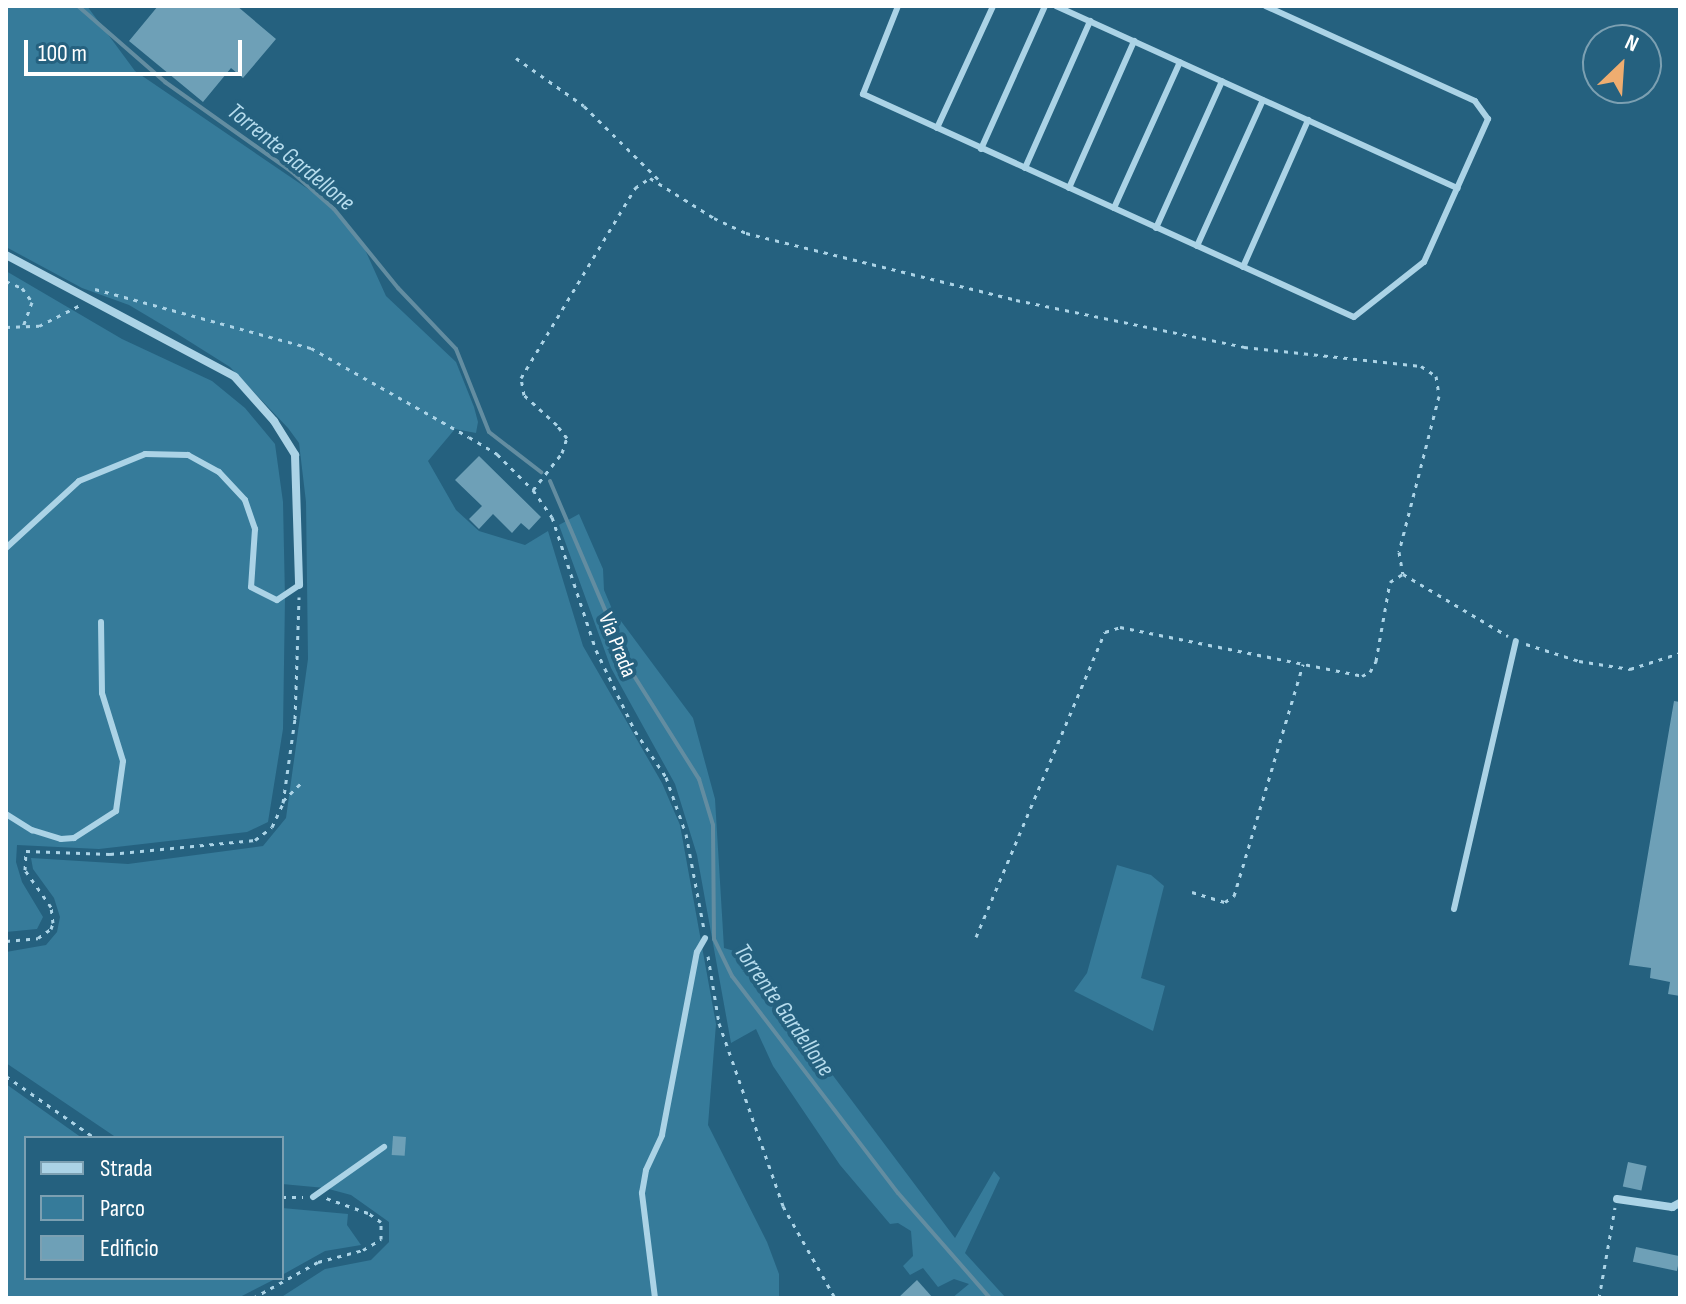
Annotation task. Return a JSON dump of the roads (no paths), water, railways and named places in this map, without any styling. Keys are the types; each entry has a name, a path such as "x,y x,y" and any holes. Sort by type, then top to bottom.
{"street":[{"path":"6,255 94,299 235,377 274,421 295,455 299,585"},
{"path":"1614,1199 1672,1207 1680,1203"}],"lane":[{"path":"898,6 863,94 1354,317 1424,262 1488,119 1475,101 1281,9 1266,6"},
{"path":"937,128 993,6"},
{"path":"981,149 1045,6"},
{"path":"1056,6 1458,188"},
{"path":"1025,168 1090,21"},
{"path":"1069,188 1134,41"},
{"path":"1114,208 1180,62"},
{"path":"1156,228 1222,81"},
{"path":"1197,246 1263,100"},
{"path":"1243,267 1308,120"},
{"path":"6,548 79,481 145,454 188,455 219,472 245,500 255,529 251,587 277,600 299,585"},
{"path":"6,814 32,830 61,839 74,838 116,811 123,761 102,693 101,622"},
{"path":"1454,909 1516,641"},
{"path":"655,1298 642,1193 646,1170 662,1135 697,952 705,938"},
{"path":"313,1197 384,1147"}],"waterway":[{"name":"Torrente Gardellone","path":"78,6 165,82 292,172 334,209 398,288 456,349 489,432 541,472"},
{"name":"Torrente Gardellone","path":"550,481 631,671 699,779 713,825 714,939 732,976 898,1193 990,1298"}]}
